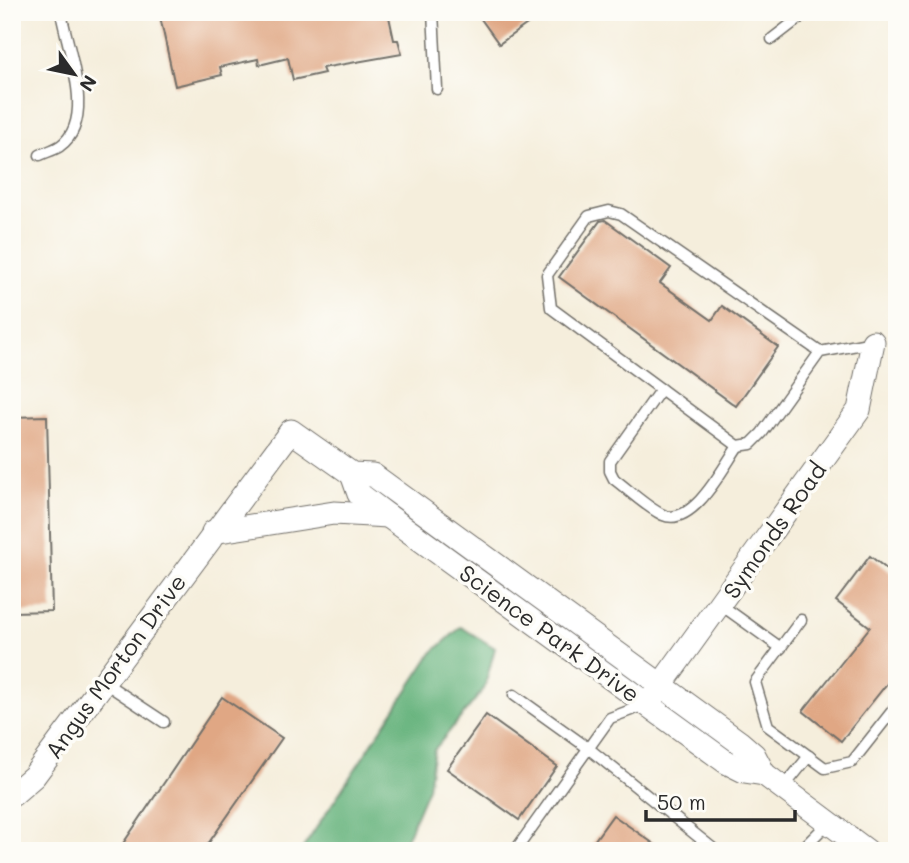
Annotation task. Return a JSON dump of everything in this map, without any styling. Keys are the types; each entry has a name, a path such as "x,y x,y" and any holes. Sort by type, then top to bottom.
{"street":[{"name":"Symonds Road","path":"647,704 721,605 859,410 873,342"},
{"name":"Science Park Drive","path":"291,430 352,474 373,475 662,684 754,755 764,774 867,851"},
{"name":"Angus Morton Drive","path":"12,795 34,776 291,430"},
{"name":"Science Park Drive","path":"352,474 359,494 388,516 726,762 744,771 764,774"},
{"path":"213,532 334,513 388,516"}],"lane":[{"path":"40,155 60,146 75,128 80,107 61,12"},
{"path":"433,12 437,89"},
{"path":"772,38 807,12"},
{"path":"820,352 621,214 597,212 589,216 547,275 551,308 738,446 751,444 762,433 820,352 873,342"},
{"path":"661,389 610,461 610,471 614,479 664,516 681,515 695,508 738,446"},
{"path":"721,605 781,648"},
{"path":"801,620 755,682 768,726 825,768 852,762 897,705"},
{"path":"102,681 164,722"},
{"path":"514,695 588,748 716,851"},
{"path":"515,851 610,718 647,704"},
{"path":"783,789 809,756"},
{"path":"800,851 829,822"}],"green space":[{"path":"461,627 495,648 484,689 434,750 428,788 401,851 301,851 432,653"}],"building":[{"path":"159,12 388,12 394,40 398,40 402,54 322,68 324,73 293,80 288,58 259,65 258,59 220,67 222,75 175,86"},
{"path":"476,12 523,12 530,22 499,44"},
{"path":"605,220 671,268 660,283 712,320 722,306 778,347 736,406 559,277 600,221"},
{"path":"47,416 52,611 12,612 12,417"},
{"path":"870,556 897,577 897,671 841,741 803,711 870,627 836,601"},
{"path":"222,697 282,738 203,851 118,851"},
{"path":"486,715 557,766 519,820 447,769"},
{"path":"613,815 664,851 587,851"}]}
